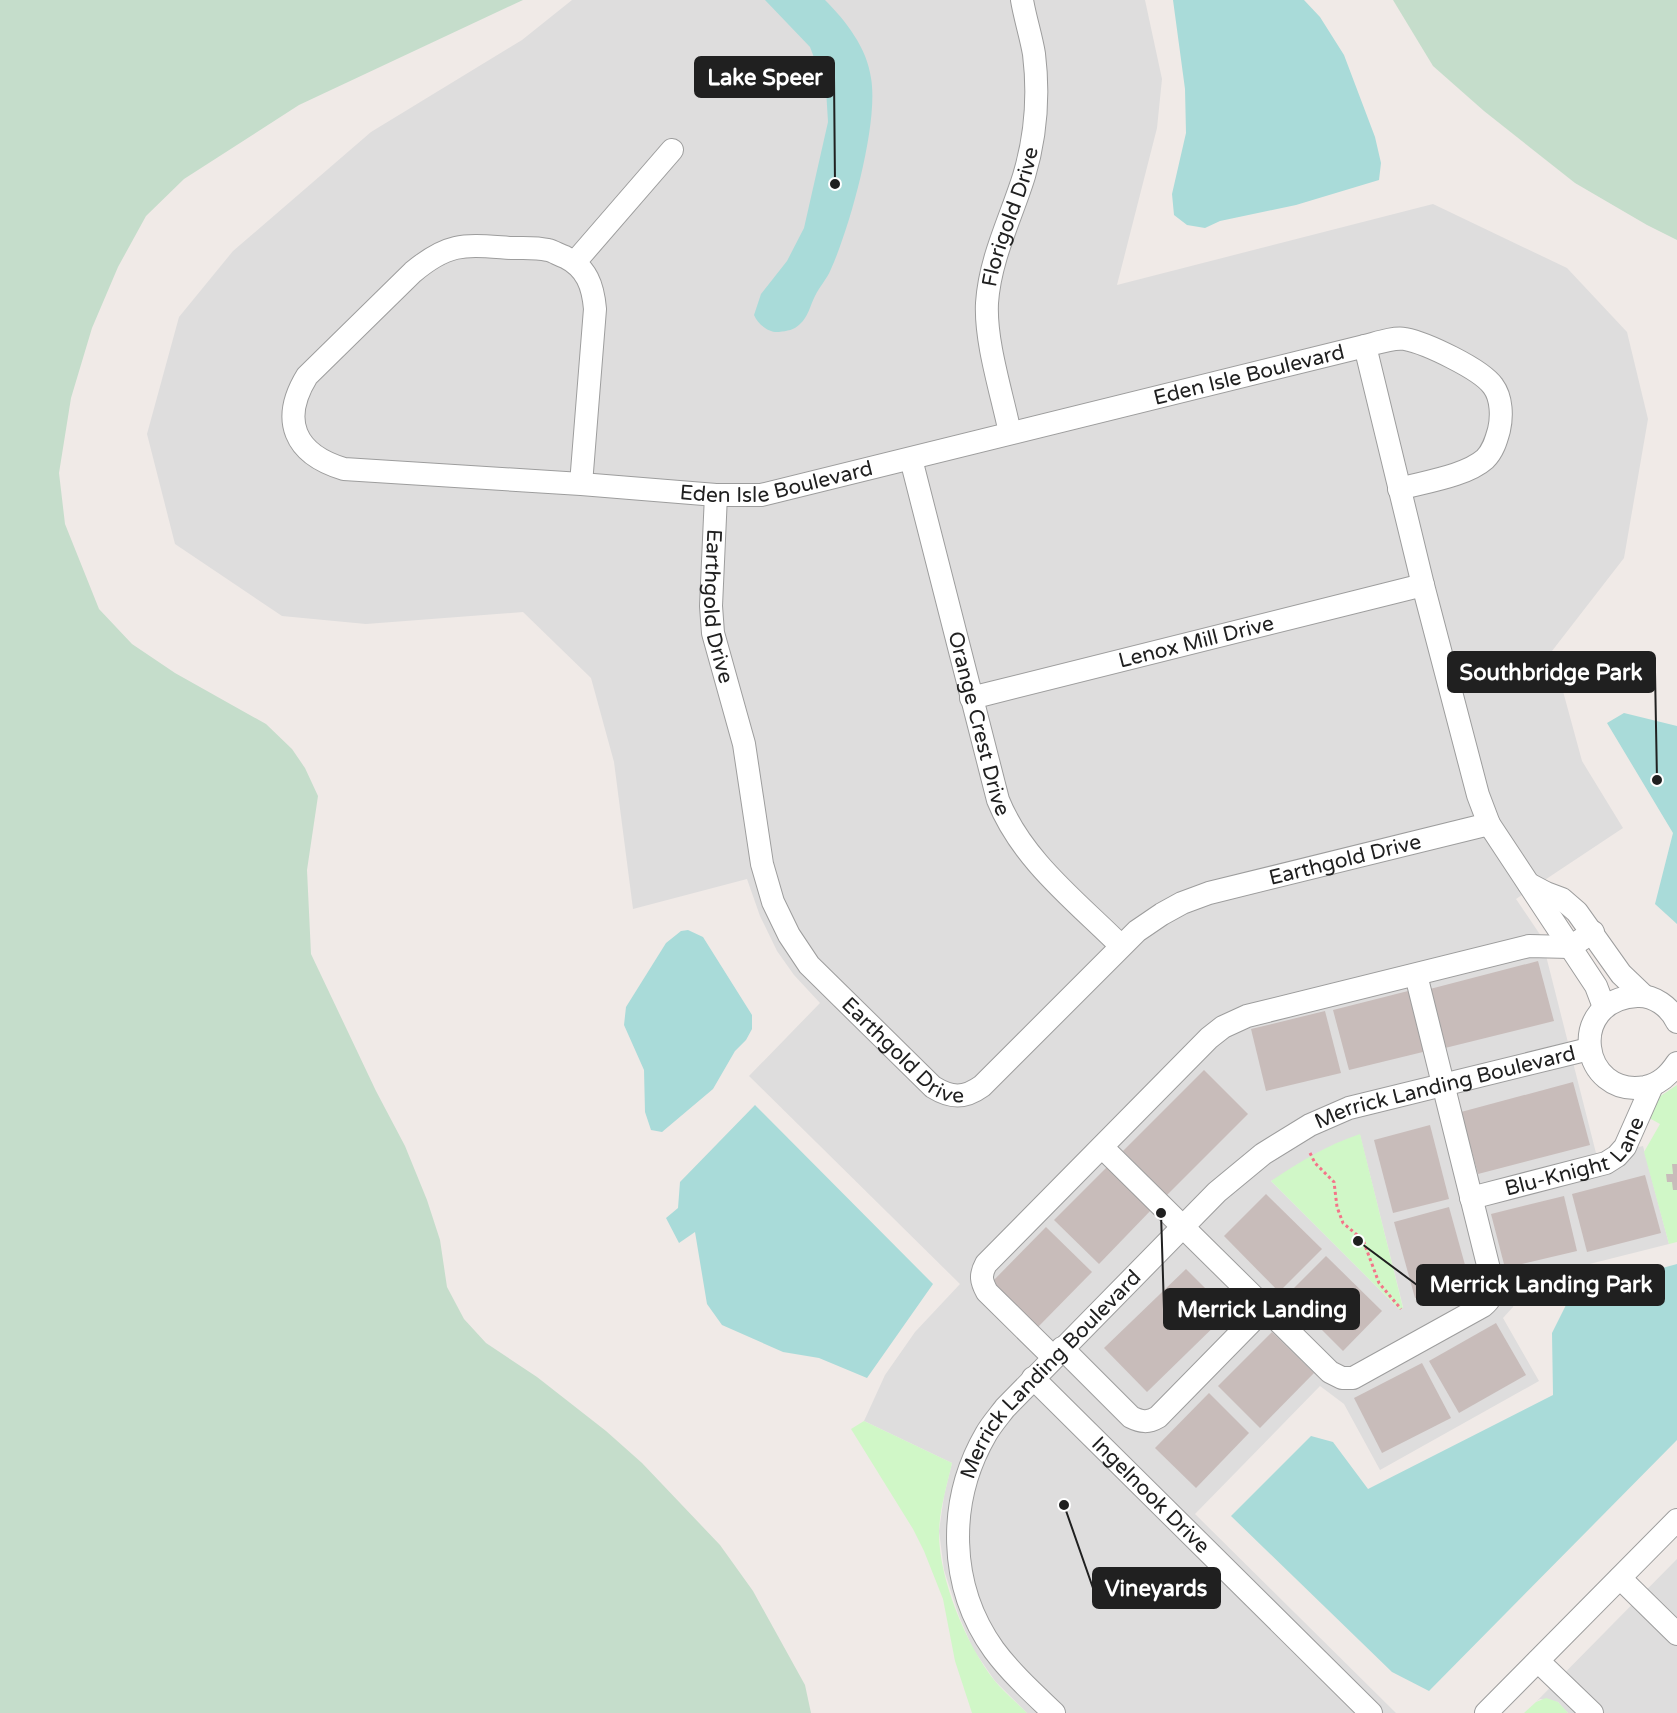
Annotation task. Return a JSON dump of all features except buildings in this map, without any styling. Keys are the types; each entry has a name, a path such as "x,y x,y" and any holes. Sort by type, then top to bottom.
{"street":[{"name":"Florigold Drive","path":"1010,433 988,332 987,303 992,269 1024,174 1033,137 1037,100 1034,52 1022,0"},
{"path":"581,484 595,309 593,291 586,274 575,262 672,150"},
{"name":"Eden Isle Boulevard","path":"575,262 549,250 466,245 430,258 307,376 298,390 293,411 295,428 302,444 325,464 344,469 716,495 761,495 1365,346 1423,585 1478,795 1489,824 1596,986 1604,1007"},
{"path":"1365,346 1402,338 1426,345 1483,376 1494,387 1500,402 1501,424 1496,443 1486,458 1475,466 1454,474 1399,489"},
{"name":"Orange Crest Drive","path":"911,459 971,698 998,800 1006,820 1034,860 1121,946"},
{"name":"Earthgold Drive","path":"716,495 711,606 713,633 744,744 762,864 777,910 789,935 808,965 933,1087 944,1094 959,1096 971,1094 982,1086 1121,946 1162,914 1182,903 1209,893 1489,824"},
{"name":"Lenox Mill Drive","path":"971,698 1423,585"},
{"path":"1528,883 1562,899 1577,912 1621,974 1644,996"},
{"path":"1265,1308 1158,1417 1151,1421 1138,1420 987,1292 981,1282 986,1264 1209,1038 1232,1021 1529,946 1570,947 1593,932"},
{"path":"1102,1147 1330,1372 1342,1378 1353,1378 1489,1301 1493,1295 1493,1285 1416,975"},
{"path":"1677,1022 1674,1014 1660,1002 1644,996 1622,997 1604,1007 1594,1019 1589,1034 1589,1049 1595,1065 1605,1077 1619,1086 1635,1089 1652,1086 1663,1080 1677,1063"},
{"name":"Merrick Landing Boulevard","path":"1054,1713 1011,1671 993,1648 973,1612 963,1583 957,1550 961,1502 969,1473 986,1434 1005,1408 1217,1192 1263,1154 1310,1125 1349,1108 1589,1049"},
{"name":"Blu-Knight Lane","path":"1471,1198 1606,1163 1625,1148 1652,1086"},
{"name":"Ingelnook Drive","path":"1033,1378 1371,1713"},
{"path":"1486,1713 1677,1520"},
{"path":"1620,1578 1677,1634"},
{"path":"1538,1661 1592,1713"}],"path":[{"path":"1310,1153 1315,1163 1334,1182 1337,1207 1343,1222 1363,1240 1379,1283 1401,1309"}],"shaded area":[{"path":"572,0 1145,0 1162,79 1157,128 1117,285 1433,204 1567,268 1627,332 1648,419 1624,558 1552,651 1582,761 1623,828 1516,899 1541,936 1597,1157 1643,1146 1669,1244 1514,1283 1516,1298 1513,1307 1503,1318 1539,1381 1380,1470 1344,1404 1320,1386 1195,1514 1396,1713 1027,1713 995,1681 973,1649 944,1570 939,1531 952,1463 864,1421 885,1375 915,1332 960,1284 749,1076 820,1003 794,975 777,951 760,916 747,879 633,909 614,762 591,678 523,612 366,624 282,616 175,544 147,434 179,317 233,251 371,132 522,40","holes":["1360,1135 1403,1307 1399,1309 1271,1181"]},
{"path":"1677,1559 1677,1713 1568,1713 1558,1702 1540,1699 1536,1702"}],"green space":[{"path":"0,0 523,0 299,105 184,179 146,216 118,267 92,328 71,398 59,473 65,524 99,609 132,644 175,673 266,724 292,749 305,768 318,796 307,870 311,954 376,1091 405,1146 440,1240 447,1287 464,1319 486,1343 537,1377 606,1431 642,1463 720,1545 753,1591 805,1685 811,1713 0,1713"},
{"path":"1393,0 1677,0 1677,240 1575,183 1484,111 1433,66"},
{"path":"1677,1085 1677,1242 1669,1244 1644,1152 1660,1124 1651,1119 1649,1114 1659,1097"},
{"path":"1360,1134 1403,1308 1399,1309 1271,1181 1314,1154"},
{"path":"864,1421 952,1463 942,1505 939,1531 943,1569 949,1589 973,1648 994,1680 1027,1713 972,1713 955,1661 943,1599 924,1551 913,1529 851,1429"},
{"path":"1546,1698 1558,1702 1568,1713 1524,1713 1536,1702"}],"water":[{"path":"765,0 825,0 848,26 865,56 871,78 872,97 871,121 861,175 839,251 803,321 793,329 779,332 764,327 754,315 761,294 787,261 804,228 828,122 826,89 810,47"},
{"path":"1173,0 1304,0 1320,17 1344,55 1375,137 1381,163 1379,180 1296,205 1220,221 1205,228 1187,225 1174,215 1172,194 1186,133 1185,89"},
{"path":"1624,713 1677,726 1677,924 1655,904 1673,833 1607,723"},
{"path":"688,930 703,937 752,1015 752,1029 746,1040 735,1051 713,1089 662,1132 651,1130 645,1112 644,1070 624,1025 626,1007 666,943 681,931"},
{"path":"755,1105 933,1284 867,1378 819,1358 783,1352 722,1325 707,1304 695,1232 679,1243 666,1218 678,1208 680,1182"},
{"path":"1677,1264 1677,1440 1429,1691 1392,1672 1231,1516 1311,1436 1333,1442 1368,1489 1553,1395 1552,1333 1566,1305 1585,1289"}],"place":[{"name":"Lake Speer","path":"835,184"},
{"name":"Southbridge Park","path":"1657,780"},
{"name":"Merrick Landing","path":"1161,1213"},
{"name":"Merrick Landing Park","path":"1358,1241"},
{"name":"Vineyards","path":"1064,1505"}]}
